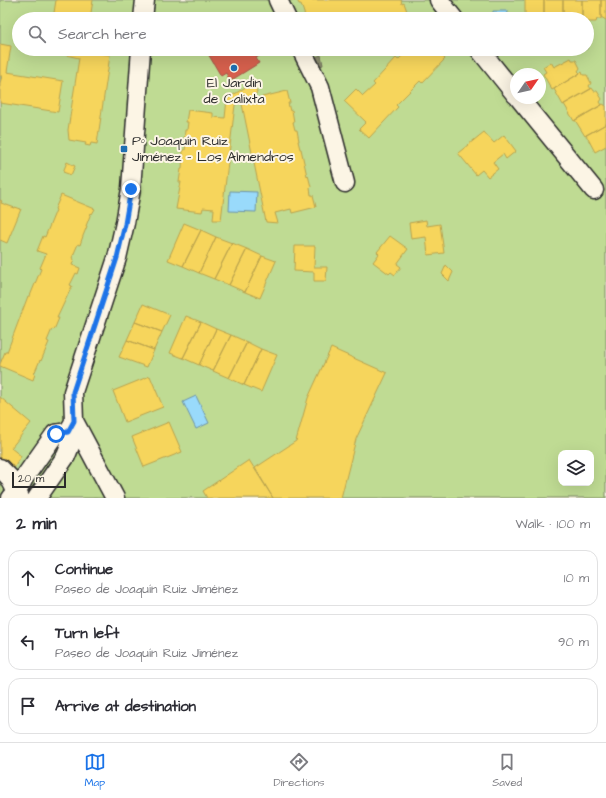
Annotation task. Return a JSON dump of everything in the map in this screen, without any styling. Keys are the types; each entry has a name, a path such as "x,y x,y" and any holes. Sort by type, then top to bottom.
{"street":[{"path":"144,12 146,0"},
{"path":"278,0 284,12"},
{"path":"439,0 448,12"},
{"path":"37,498 66,456 70,446 73,392 117,258 125,224 132,182 141,56"},
{"path":"304,56 320,87 345,183"},
{"path":"485,56 510,88"},
{"path":"524,104 594,190"},
{"path":"16,496 24,478 56,434 71,426"},
{"path":"71,426 115,498"},
{"path":"0,468 8,477 16,496"}],"green space":[{"path":"0,0 606,0 606,498 0,498"}],"water":[{"path":"493,11 508,11 508,12"},
{"path":"230,191 257,192 256,212 229,211"},
{"path":"196,396 209,423 196,429 183,402"}],"building: Homes":[{"path":"56,0 93,0 91,12 54,12"},
{"path":"297,0 401,0 402,4 404,3 407,12 304,12 301,4 299,4"},
{"path":"525,0 544,0 544,12 525,12"},
{"path":"544,0 563,0 563,12 544,12"},
{"path":"563,0 582,0 582,12 563,12"},
{"path":"582,0 601,0 601,19 597,19 596,22 594,22 594,12 582,12"},
{"path":"601,0 606,0 606,20 601,17"},
{"path":"0,44 11,46 7,72 63,81 58,112 0,103 0,83 2,76 0,76"},
{"path":"70,56 110,56 97,144 91,143 90,146 85,145 86,143 69,140 68,130 79,58"},
{"path":"402,56 442,56 445,59 422,83 420,81 396,105 398,107 369,138 359,129 366,122 344,101 356,89 363,96 375,85 373,83 396,58 398,60"},
{"path":"571,58 572,60 576,60 580,68 578,71 580,73 552,90 546,79 546,68 543,67 551,62 554,67"},
{"path":"582,72 583,75 587,75 591,83 589,86 591,89 563,105 554,89"},
{"path":"255,85 257,93 252,96 253,104 263,101 262,97 287,91 290,111 292,110 293,122 295,130 297,130 298,141 311,187 311,195 313,195 316,207 292,213 291,209 275,213 278,223 266,222 242,104 239,102 235,105 221,220 213,220 214,209 203,208 202,212 176,209 181,182 179,182 182,169 183,150 185,150 186,142 184,142 185,130 187,130 188,122 186,122 188,110 213,113 213,117 225,118 227,99 244,88"},
{"path":"592,88 594,91 597,91 602,99 600,102 602,105 574,121 564,104"},
{"path":"603,104 606,106 606,124 585,136 575,120"},
{"path":"606,124 606,146 595,152 586,135"},
{"path":"484,132 494,143 504,135 516,151 506,159 503,154 493,162 498,169 488,177 482,170 476,175 458,153"},
{"path":"67,162 75,166 71,175 63,172"},
{"path":"61,195 95,209 92,214 91,213 80,245 78,244 72,258 74,259 72,265 80,268 78,274 76,273 70,285 72,286 57,318 59,318 54,330 52,329 47,341 49,342 34,374 33,380 0,366 0,364 5,352 7,352 28,296 30,296 41,269 40,268 46,254 37,251 43,236 45,237"},
{"path":"0,200 2,201 1,203 21,209 7,243 0,240"},
{"path":"426,220 427,226 440,224 444,253 428,255 426,237 411,239 409,223"},
{"path":"184,223 201,230 183,266 168,260"},
{"path":"201,230 216,237 199,273 183,266"},
{"path":"390,236 408,249 397,264 401,267 395,275 391,272 389,274 373,262 379,254 377,252"},
{"path":"216,237 232,243 214,279 199,273"},
{"path":"232,243 247,249 229,285 214,279"},
{"path":"295,246 315,246 314,267 327,267 326,281 314,281 314,272 294,271"},
{"path":"247,249 262,256 245,292 229,285"},
{"path":"262,256 276,261 260,298 245,292"},
{"path":"446,265 453,272 449,281 442,274"},
{"path":"143,304 170,315 162,332 135,322"},
{"path":"186,316 201,322 183,358 170,353"},
{"path":"135,322 162,332 154,350 127,340"},
{"path":"201,322 216,329 199,365 183,358"},
{"path":"216,329 231,335 213,371 199,365"},
{"path":"231,335 247,342 229,378 213,371"},
{"path":"127,340 154,350 147,367 119,357"},
{"path":"247,342 261,349 244,385 229,378"},
{"path":"331,348 387,373 356,439 341,498 273,498 255,468 296,441 308,398"},
{"path":"261,349 277,355 261,392 244,385"},
{"path":"150,376 163,407 125,422 113,391"},
{"path":"0,397 31,423 11,448 21,456 13,470 0,458"},
{"path":"169,422 182,452 144,467 132,437"},
{"path":"249,460 273,498 207,498 203,491"}],"building: Shops":[{"name":"El Jardin de Calixta","path":"209,56 259,56 256,58 259,63 230,81 226,73 221,76"}],"building: Industry":[{"path":"321,56 323,65 317,67 313,58"}],"place":[{"name":"El Jardin de Calixta","path":"234,68"},
{"name":"Pº Joaquín Ruiz Jiménez - Los Almendros","path":"124,149"}],"route":[{"path":"56,434 68,432 74,421 73,392 117,258 131,189"}]}
